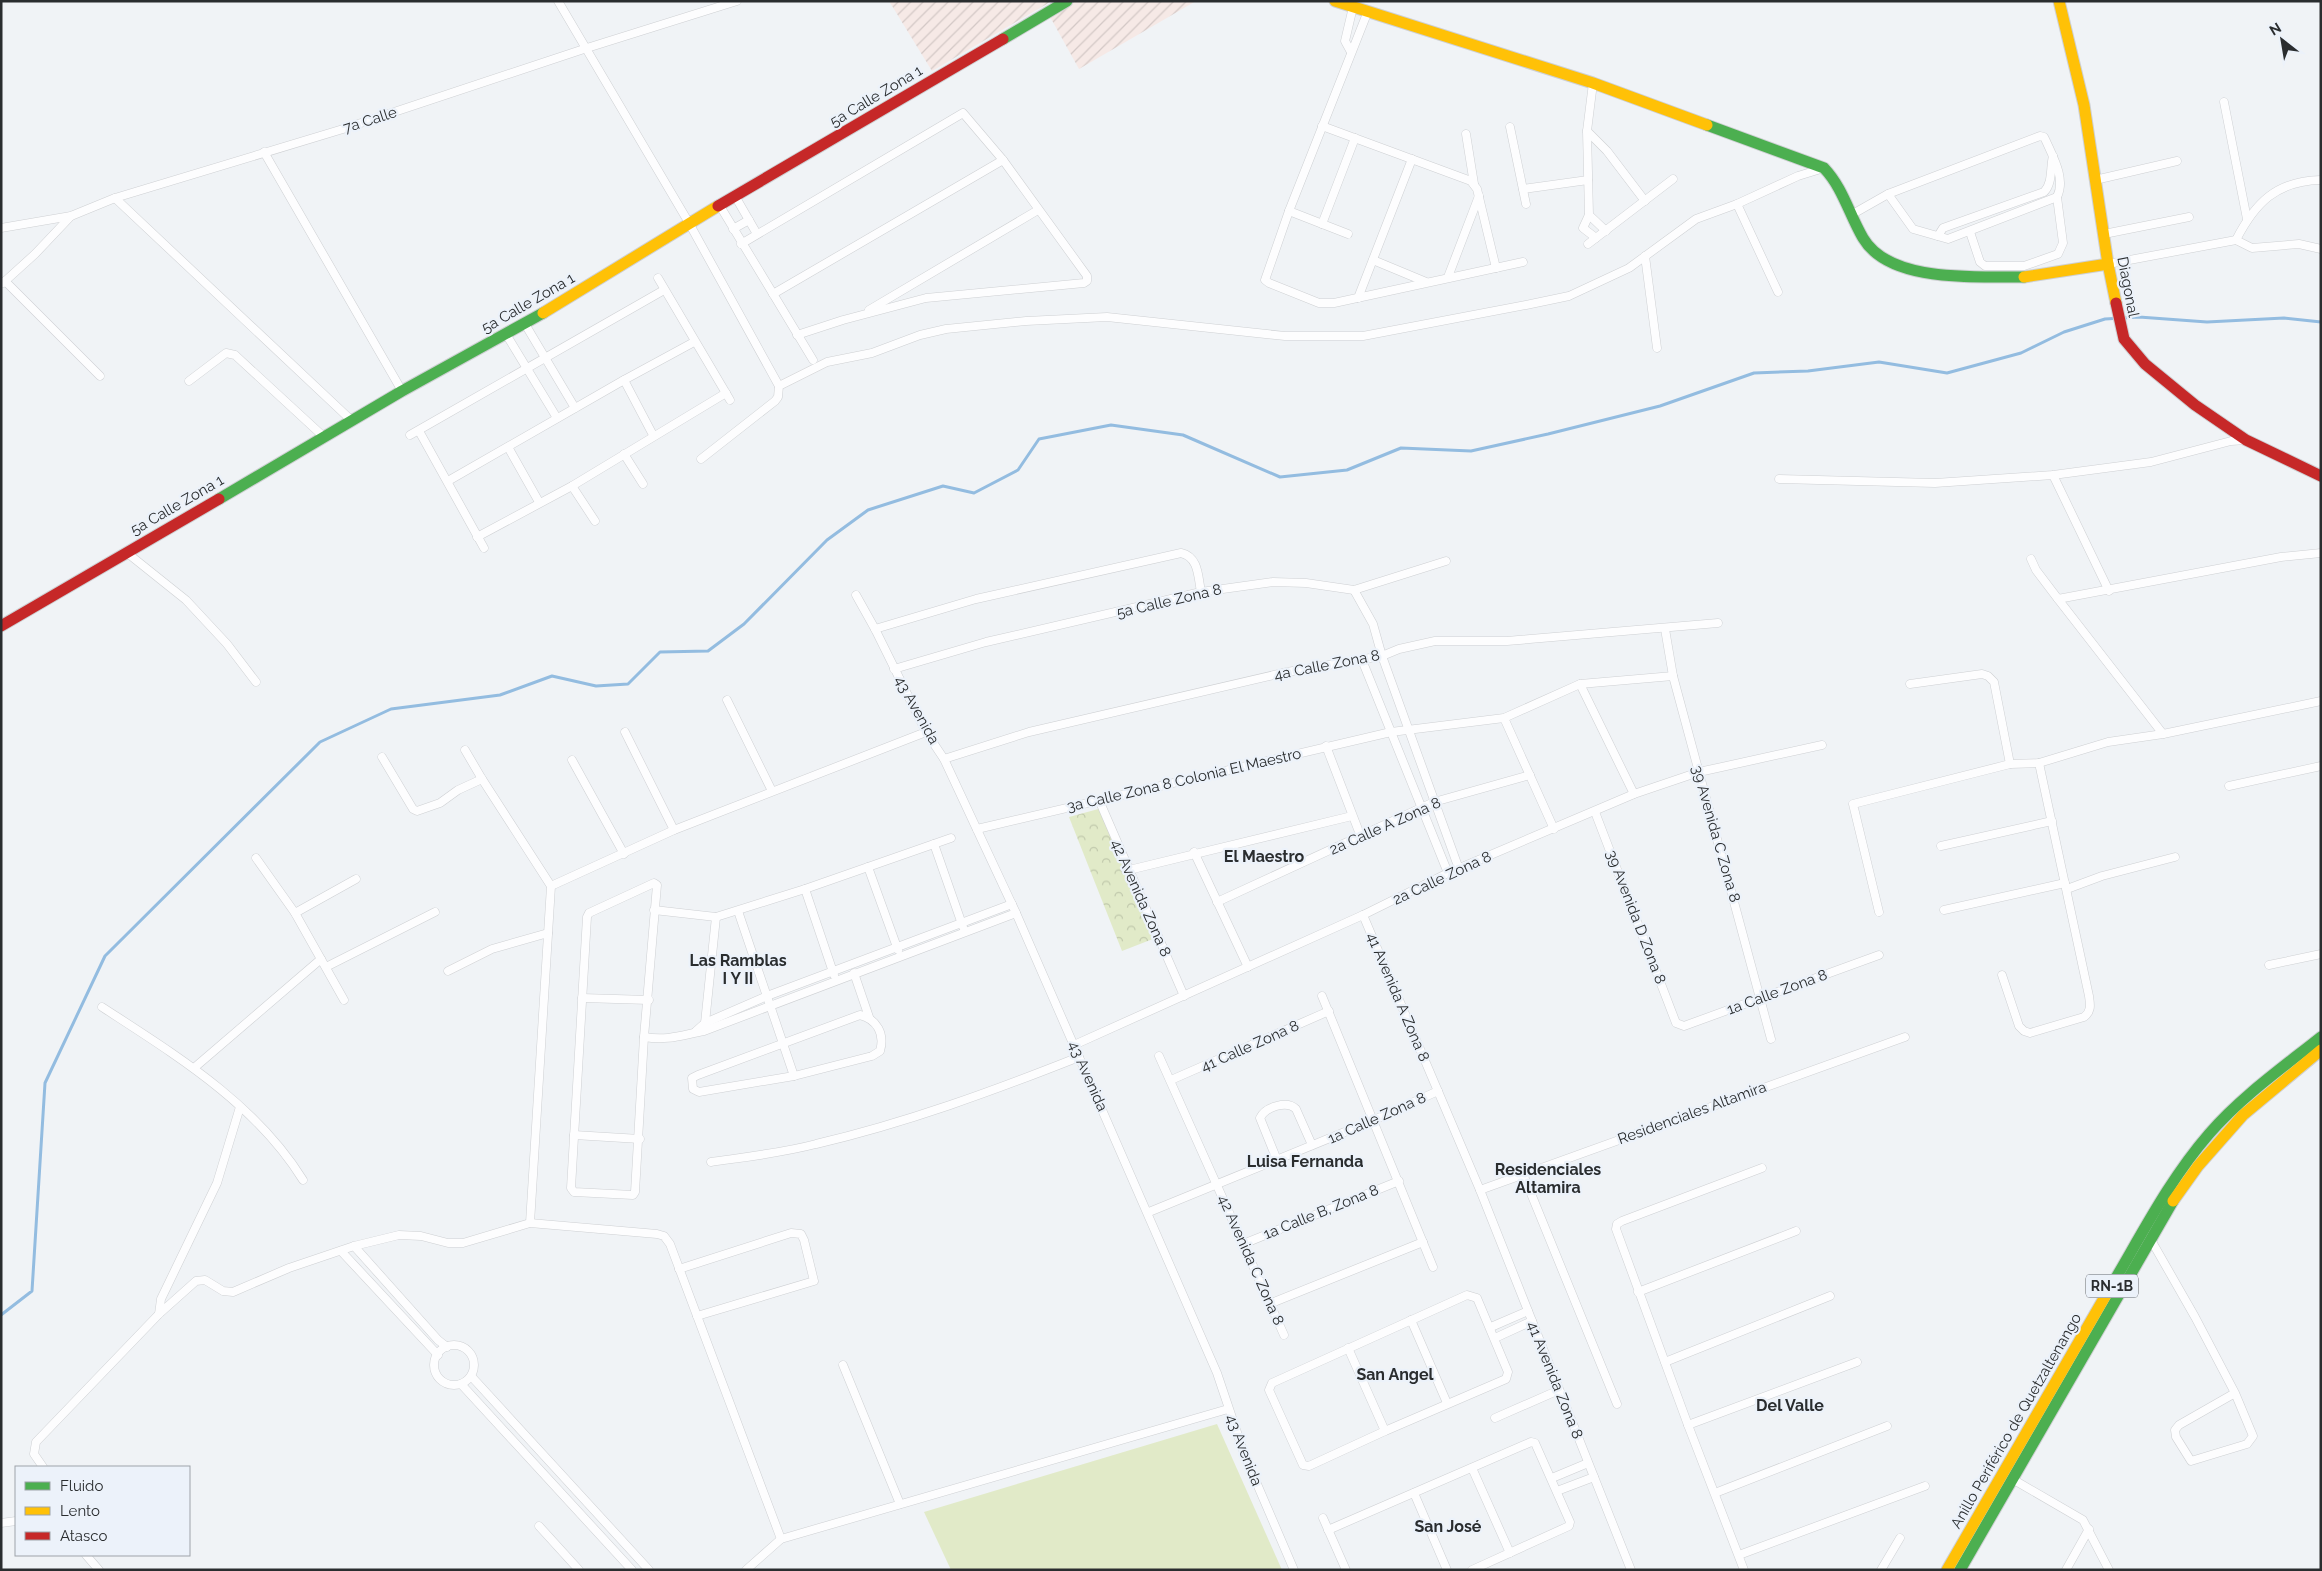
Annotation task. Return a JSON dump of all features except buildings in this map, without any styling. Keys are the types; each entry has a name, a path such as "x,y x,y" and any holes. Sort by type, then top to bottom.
{"main road":[{"name":"5a Calle Zona 1","path":"1,626 351,420 525,324 689,223 1067,1"},
{"path":"1335,1 1593,83 1824,168 1835,180 1864,240 1881,256 1904,268 1934,275 2031,277 2108,264"},
{"name":"Diagonal","path":"2059,1 2084,105 2108,264 2122,333 2132,351 2145,364 2195,405 2246,440 2321,476"},
{"name":"Anillo Periférico de Quetzaltenango","path":"1947,1570 2165,1194 2191,1156 2216,1127 2251,1094 2321,1037"},
{"name":"Anillo Periférico de Quetzaltenango","path":"1960,1570 2179,1193 2218,1141 2243,1115 2321,1050"}],"street":[{"path":"558,1 689,223 779,386 778,397 775,402 701,459"},
{"name":"7a Calle","path":"1,228 71,216 115,198 353,126 587,48 737,1"},
{"path":"1351,52 1345,41 1353,6"},
{"path":"1368,11 1289,211 1265,280 1319,303 1334,303 1523,262"},
{"path":"1593,83 1587,130 1589,214 1583,228 1596,238"},
{"path":"2224,102 2247,219"},
{"path":"741,244 963,113 1003,160 1087,276 1087,281 1084,283 926,298 861,315 797,335"},
{"path":"1322,126 1468,179 1474,184"},
{"path":"1510,127 1526,204"},
{"path":"1587,130 1607,151 1645,201"},
{"path":"1466,134 1474,184 1479,196 1496,268"},
{"path":"1851,215 1888,194 2040,136 2044,137 2058,168 2060,191 2057,197 2062,243 2058,254 2024,266 1985,266 1980,262 1970,232"},
{"path":"1322,224 1355,138"},
{"path":"264,152 402,391"},
{"path":"1938,236 1943,228 2044,192 2050,182 2049,170 2053,156"},
{"path":"1358,298 1412,159"},
{"path":"773,294 1003,160"},
{"path":"2095,180 2177,161"},
{"path":"779,386 827,362 872,353 929,332 1026,321 1107,317 1285,336 1338,337 1384,333 1570,296 1629,268 1696,219 1736,204 1798,176 1824,168"},
{"path":"1588,244 1673,179"},
{"path":"1523,189 1588,180"},
{"path":"2236,240 2247,219 2260,202 2277,190 2296,183 2321,180"},
{"path":"1888,194 1913,229 1948,239 2057,197"},
{"path":"735,196 757,234"},
{"path":"1448,278 1479,196"},
{"path":"115,198 351,420"},
{"path":"1736,204 1778,292"},
{"path":"720,206 741,244 813,360"},
{"path":"861,315 1038,210"},
{"path":"1289,211 1348,234"},
{"path":"1589,214 1606,231"},
{"path":"71,216 35,254 3,283 100,376"},
{"path":"2104,234 2188,217"},
{"path":"733,229 749,220"},
{"path":"2108,264 2236,240 2252,248 2289,244 2321,249"},
{"path":"1645,256 1658,348"},
{"path":"1373,260 1426,282"},
{"path":"477,537 539,502 572,486 653,435 728,396 694,342 658,278"},
{"path":"410,435 664,290"},
{"path":"525,324 575,408"},
{"path":"506,334 557,418"},
{"path":"448,481 694,342"},
{"path":"189,381 226,353 235,355 324,437"},
{"path":"624,380 653,435"},
{"path":"419,430 484,548"},
{"path":"1779,478 1935,483 2053,475 2151,462 2231,441 2246,440"},
{"path":"508,447 539,502"},
{"path":"624,454 643,484"},
{"path":"2053,475 2109,591"},
{"path":"572,486 595,520"},
{"path":"126,552 186,600 227,644 256,682"},
{"path":"875,629 976,599 1181,553 1193,559 1201,592"},
{"path":"2058,600 2281,557 2321,553"},
{"path":"2031,559 2036,570 2058,600 2163,734"},
{"name":"5a Calle Zona 8","path":"894,668 986,642 1201,592 1272,582 1306,583 1354,590 1446,561"},
{"path":"1354,590 1363,603 1373,624 1407,729 1459,869"},
{"name":"43 Avenida","path":"856,595 926,732 944,759 1016,912 1149,1212 1217,1373 1245,1456 1294,1570"},
{"name":"4a Calle Zona 8","path":"944,759 1030,732 1154,705 1287,672 1382,656 1399,649 1435,641 1506,641 1718,623"},
{"name":"39 Avenida C Zona 8","path":"1665,629 1673,676 1772,1039"},
{"path":"1362,660 1420,808 1448,873"},
{"path":"1910,684 1982,674 1988,676 1994,682 2010,764"},
{"name":"3a Calle Zona 8 Colonia El Maestro","path":"977,829 1391,732 1504,718 1580,684 1673,676"},
{"path":"1580,684 1634,794"},
{"path":"727,700 772,790"},
{"path":"1879,912 1853,804 2010,764 2039,763 2108,742 2163,734 2321,701"},
{"path":"1504,718 1554,829"},
{"path":"625,732 674,830"},
{"path":"551,886 674,830 772,790 926,732"},
{"name":"2a Calle Zona 8","path":"1074,1046 1363,915 1448,873 1634,794 1699,772 1822,745"},
{"path":"1326,746 1361,838"},
{"path":"465,750 551,886 530,1223"},
{"path":"382,757 413,809 417,811 440,803 458,790 482,779"},
{"path":"572,760 624,854"},
{"path":"2002,975 2019,1026 2024,1031 2030,1033 2084,1017 2088,1014 2090,1006 2089,996 2039,763"},
{"path":"2229,786 2321,766"},
{"name":"2a Calle A Zona 8","path":"1216,902 1361,838 1434,802 1530,775"},
{"name":"42 Avenida Zona 8","path":"1099,800 1184,996"},
{"name":"39 Avenida D Zona 8","path":"1595,812 1676,1023"},
{"path":"1129,870 1194,852 1352,816"},
{"path":"1941,846 2052,820"},
{"path":"654,910 716,917 805,889 952,838"},
{"path":"934,844 965,932"},
{"path":"1194,852 1248,967"},
{"path":"1944,910 2066,886 2175,857"},
{"path":"256,858 295,913 344,1000"},
{"path":"868,867 900,955"},
{"path":"295,913 356,879"},
{"path":"654,883 657,885 654,910 644,1036 640,1139 635,1192 633,1195 574,1192 571,1188 587,918 589,913 654,883"},
{"path":"805,889 836,980"},
{"path":"644,1036 676,1039 696,1031 705,1023 767,996 1012,904"},
{"path":"738,911 794,1076"},
{"path":"326,967 435,912"},
{"path":"696,1031 704,1031 1016,912"},
{"name":"41 Avenida A Zona 8","path":"1363,915 1480,1190"},
{"path":"705,1023 716,917"},
{"path":"448,971 492,949 548,933"},
{"path":"2269,965 2321,954"},
{"name":"1a Calle Zona 8","path":"1676,1023 1684,1026 1879,955"},
{"path":"194,1068 321,959"},
{"path":"854,973 869,1017 882,1034 883,1043 880,1051 872,1056 794,1076 699,1092 693,1089 691,1084 692,1078 698,1075 860,1015 869,1017"},
{"path":"1322,996 1433,1267"},
{"path":"582,998 648,1000"},
{"path":"102,1007 194,1068 238,1102 240,1107 276,1141 289,1157 303,1180"},
{"name":"41 Calle Zona 8","path":"1171,1080 1329,1011"},
{"name":"Residenciales Altamira","path":"1480,1190 1904,1038"},
{"name":"42 Avenida C Zona 8","path":"1160,1056 1284,1335"},
{"path":"711,1162 815,1145 864,1132 964,1101 1079,1057"},
{"name":"1a Calle Zona 8","path":"1149,1212 1374,1120 1438,1091"},
{"path":"1277,1160 1260,1118 1264,1112 1283,1104 1291,1105 1296,1109 1312,1145"},
{"path":"158,1314 161,1299 216,1183 240,1107"},
{"path":"574,1135 640,1139"},
{"path":"1744,1570 1638,1292 1617,1233 1617,1224 1762,1168"},
{"path":"1523,1174 1616,1404"},
{"name":"1a Calle B, Zona 8","path":"1243,1244 1399,1181"},
{"name":"41 Avenida Zona 8","path":"1480,1190 1631,1570"},
{"path":"42,1466 34,1454 36,1442 158,1314 196,1281 205,1280 223,1291 233,1292 289,1268 354,1246 383,1238 406,1235 463,1243 530,1223 661,1235 668,1241 781,1539"},
{"path":"1638,1292 1796,1231"},
{"path":"679,1269 790,1233 801,1234 804,1240 814,1281 697,1316"},
{"path":"2151,1240 2235,1393 2253,1436 2247,1444 2191,1460 2176,1437 2175,1430 2179,1425 2235,1393"},
{"path":"1269,1304 1423,1242"},
{"path":"354,1246 438,1340 447,1347"},
{"path":"341,1251 438,1355"},
{"path":"1467,1295 1477,1298 1491,1327 1508,1372 1506,1379 1306,1466 1269,1390 1272,1383 1467,1295"},
{"path":"1665,1362 1830,1296"},
{"path":"1491,1327 1528,1311"},
{"path":"1411,1320 1447,1404"},
{"path":"1495,1338 1532,1321"},
{"path":"461,1346 472,1355 474,1369 472,1376 461,1384 454,1385 441,1380 435,1368 438,1355 447,1347 461,1346"},
{"path":"1348,1348 1385,1431"},
{"path":"1688,1425 1857,1362"},
{"path":"843,1365 900,1504"},
{"path":"472,1376 649,1570"},
{"path":"461,1384 632,1570"},
{"path":"1495,1418 1559,1390"},
{"path":"746,1570 781,1539 1228,1409"},
{"path":"1715,1493 1887,1426"},
{"path":"1328,1530 1531,1442 1535,1443 1552,1478 1570,1522 1569,1526 1472,1570"},
{"path":"1552,1478 1588,1463"},
{"path":"1472,1468 1510,1553"},
{"path":"1557,1491 1594,1477"},
{"path":"2014,1480 2083,1520 2109,1570"},
{"path":"1739,1555 1925,1486"},
{"path":"1414,1493 1446,1570"},
{"path":"1323,1518 1346,1570"},
{"path":"1,1523 15,1521"},
{"path":"539,1526 580,1570"},
{"path":"2066,1570 2089,1529"},
{"path":"1881,1570 1900,1538"},
{"path":"87,1556 99,1570"}],"shaded area":[{"path":"889,1 1052,1 932,71"},
{"path":"1072,1 1196,1 1079,69 1049,15"}],"green space":[{"path":"1102,808 1158,937 1122,951 1069,817"},
{"path":"1217,1424 1282,1570 951,1570 924,1512"}],"waterway":[{"path":"1,1315 32,1291 45,1083 105,956 320,742 391,709 500,695 552,676 596,686 628,684 660,652 708,651 744,624 827,540 868,510 943,486 974,493 1018,470 1039,439 1111,425 1183,435 1280,477 1347,470 1401,448 1471,451 1660,406 1754,373 1808,371 1879,362 1947,373 2021,353 2064,332 2105,319 2139,317 2207,322 2284,318 2321,322"}],"traffic: fast":[{"path":"1003,39 1067,1"},
{"path":"1707,125 1824,168 1836,184 1863,238 1876,253 1893,263 1914,270 1937,274 2024,277"},
{"path":"219,499 402,391 543,313"},
{"path":"2110,1288 2168,1189 2209,1134 2248,1095 2321,1037"},
{"path":"1960,1570 2173,1201"}],"traffic: slow":[{"path":"1335,1 1593,83 1707,125"},
{"path":"2059,1 2084,105 2108,264 2116,303"},
{"path":"543,313 718,206"},
{"path":"2024,277 2108,264"},
{"path":"2173,1201 2198,1166 2243,1115 2321,1050"},
{"path":"1947,1570 2110,1288"}],"traffic: jam":[{"path":"718,206 1003,39"},
{"path":"2116,303 2124,339 2145,364 2195,405 2246,440 2321,476"},
{"path":"1,626 219,499"}],"district":[{"name":"El Maestro","path":"1264,856"},
{"name":"Las Ramblas I Y II","path":"738,969"},
{"name":"Luisa Fernanda","path":"1305,1161"},
{"name":"Residenciales Altamira","path":"1548,1178"},
{"name":"San Angel","path":"1395,1374"},
{"name":"Del Valle","path":"1790,1405"},
{"name":"San José","path":"1448,1526"}]}
